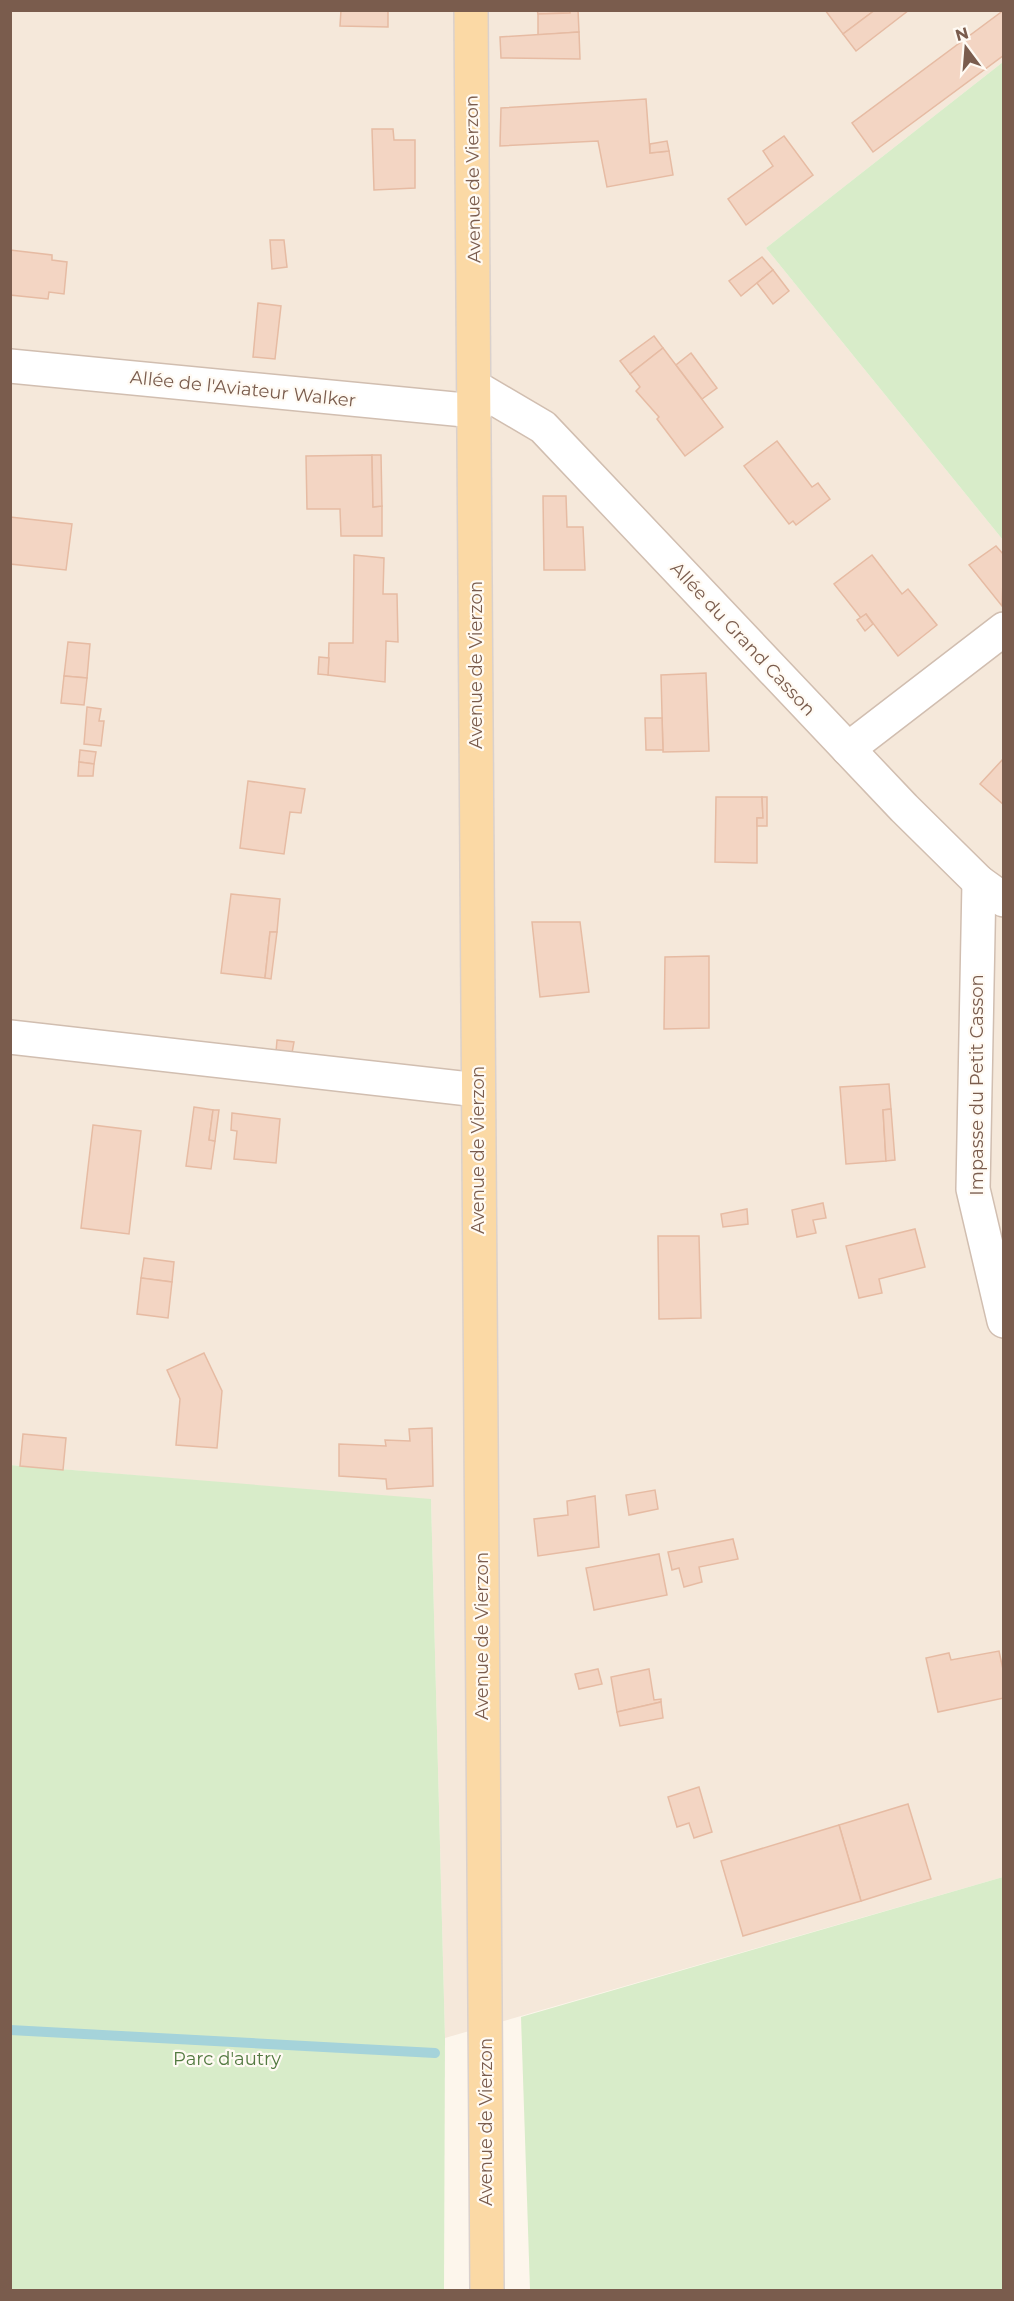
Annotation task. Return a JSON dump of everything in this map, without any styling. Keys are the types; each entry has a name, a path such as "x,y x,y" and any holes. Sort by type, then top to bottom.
{"main road":[{"name":"Avenue de Vierzon","path":"471,10 487,2290"}],"street":[{"name":"Allée de l'Aviateur Walker","path":"10,366 475,399"},
{"name":"Allée du Grand Casson","path":"475,399 543,427 848,749 991,891"},
{"path":"848,749 1004,629"},
{"name":"Impasse du Petit Casson","path":"991,891 973,1189 1004,1321"},
{"path":"11,1039 478,1090"}],"shaded area":[{"path":"10,11 1003,11 1003,62 766,248 1003,540 1003,1877 445,2038 431,1500 11,1465"}],"green space":[{"path":"1003,62 1003,540 766,248"},
{"name":"Parc d'autry","path":"10,1465 431,1499 445,2038 444,2290 11,2290"},
{"path":"1003,1877 1003,2290 530,2290 521,2017"}],"building":[{"path":"341,10 388,10 388,27 340,26"},
{"path":"537,10 570,10 570,13 538,14"},
{"path":"570,10 578,10 579,32 538,35 538,14 570,13"},
{"path":"825,10 875,10 843,34"},
{"path":"875,10 909,10 856,51 843,34"},
{"path":"1004,10 1004,55 873,152 852,123"},
{"path":"579,32 580,59 501,58 500,37"},
{"path":"646,99 650,153 669,151 673,175 607,187 598,141 500,146 501,108"},
{"path":"372,129 393,129 394,140 415,140 415,188 374,190"},
{"path":"784,136 813,175 746,225 728,199 773,166 763,151"},
{"path":"667,141 669,151 650,153 650,144"},
{"path":"270,240 284,240 287,267 272,269"},
{"path":"10,250 52,255 52,260 67,262 64,294 49,292 48,299 10,295"},
{"path":"762,257 773,270 741,296 729,281"},
{"path":"773,270 789,291 773,304 757,283"},
{"path":"258,303 281,306 275,359 253,357"},
{"path":"654,336 663,348 630,374 620,361"},
{"path":"663,348 723,427 685,456 657,419 659,417 636,391 640,387 630,374"},
{"path":"691,353 717,388 702,399 676,365"},
{"path":"777,441 812,487 818,483 830,499 796,525 793,521 789,524 744,466"},
{"path":"372,455 373,507 382,506 382,536 341,536 340,509 307,509 306,456"},
{"path":"372,455 381,455 382,506 373,507"},
{"path":"543,496 566,496 567,527 583,527 585,570 544,570"},
{"path":"10,517 72,524 66,570 10,564"},
{"path":"996,546 1004,555 1002,606 969,565"},
{"path":"354,555 384,558 383,594 397,594 398,642 386,641 385,682 328,675 329,643 353,643"},
{"path":"872,555 902,594 908,589 937,625 898,656 866,614 861,618 834,584"},
{"path":"866,614 873,624 865,631 857,620"},
{"path":"68,642 90,644 87,678 64,676"},
{"path":"319,657 329,658 328,675 318,674"},
{"path":"706,673 709,751 663,752 661,675"},
{"path":"64,676 87,678 84,705 61,703"},
{"path":"87,707 101,709 99,721 104,721 101,746 84,744"},
{"path":"645,718 662,718 663,750 646,750"},
{"path":"80,750 96,752 94,764 79,762"},
{"path":"1004,758 1004,805 980,784"},
{"path":"79,762 94,764 93,776 78,776"},
{"path":"248,781 305,789 301,813 290,812 284,854 240,848"},
{"path":"716,797 762,797 763,818 757,818 757,863 715,862"},
{"path":"762,797 767,797 767,826 757,826 757,818 763,818"},
{"path":"231,894 280,899 277,932 270,932 265,978 221,973"},
{"path":"532,922 580,922 589,992 540,997"},
{"path":"270,932 277,932 271,979 265,978"},
{"path":"709,956 709,1028 664,1029 665,957"},
{"path":"277,1040 294,1042 292,1053 276,1052"},
{"path":"889,1084 891,1109 883,1110 886,1161 846,1164 840,1087"},
{"path":"194,1107 213,1110 209,1140 215,1141 211,1169 186,1166"},
{"path":"891,1109 895,1160 886,1161 883,1110"},
{"path":"213,1110 219,1110 215,1141 209,1140"},
{"path":"232,1113 280,1119 276,1163 234,1159 237,1131 231,1130"},
{"path":"93,1125 141,1131 129,1234 81,1228"},
{"path":"823,1203 826,1218 813,1220 816,1233 797,1237 792,1210"},
{"path":"747,1209 748,1224 723,1227 721,1214"},
{"path":"915,1229 925,1267 879,1279 882,1293 859,1298 846,1246"},
{"path":"658,1236 699,1236 701,1318 659,1319"},
{"path":"144,1258 174,1262 172,1282 141,1278"},
{"path":"141,1278 172,1282 168,1318 137,1314"},
{"path":"204,1353 222,1391 217,1448 176,1445 180,1399 167,1370"},
{"path":"432,1428 433,1486 387,1489 386,1479 339,1476 339,1444 386,1446 385,1440 410,1441 409,1429"},
{"path":"23,1434 66,1438 63,1470 20,1466"},
{"path":"655,1490 658,1509 629,1515 626,1495"},
{"path":"595,1496 599,1547 538,1556 534,1519 568,1515 567,1501"},
{"path":"733,1539 738,1559 699,1567 702,1582 684,1587 679,1568 672,1570 668,1552"},
{"path":"659,1554 667,1595 594,1610 586,1568"},
{"path":"999,1651 1004,1674 1004,1698 938,1712 926,1658 949,1653 951,1660"},
{"path":"598,1669 602,1684 579,1689 575,1674"},
{"path":"649,1669 654,1700 661,1699 661,1702 617,1712 611,1677"},
{"path":"661,1702 663,1718 620,1726 617,1712"},
{"path":"699,1787 712,1832 694,1838 689,1823 677,1827 668,1797"},
{"path":"908,1804 931,1879 861,1901 839,1825"},
{"path":"839,1825 861,1901 743,1936 721,1861"}],"waterway":[{"path":"10,2030 435,2053"}]}
